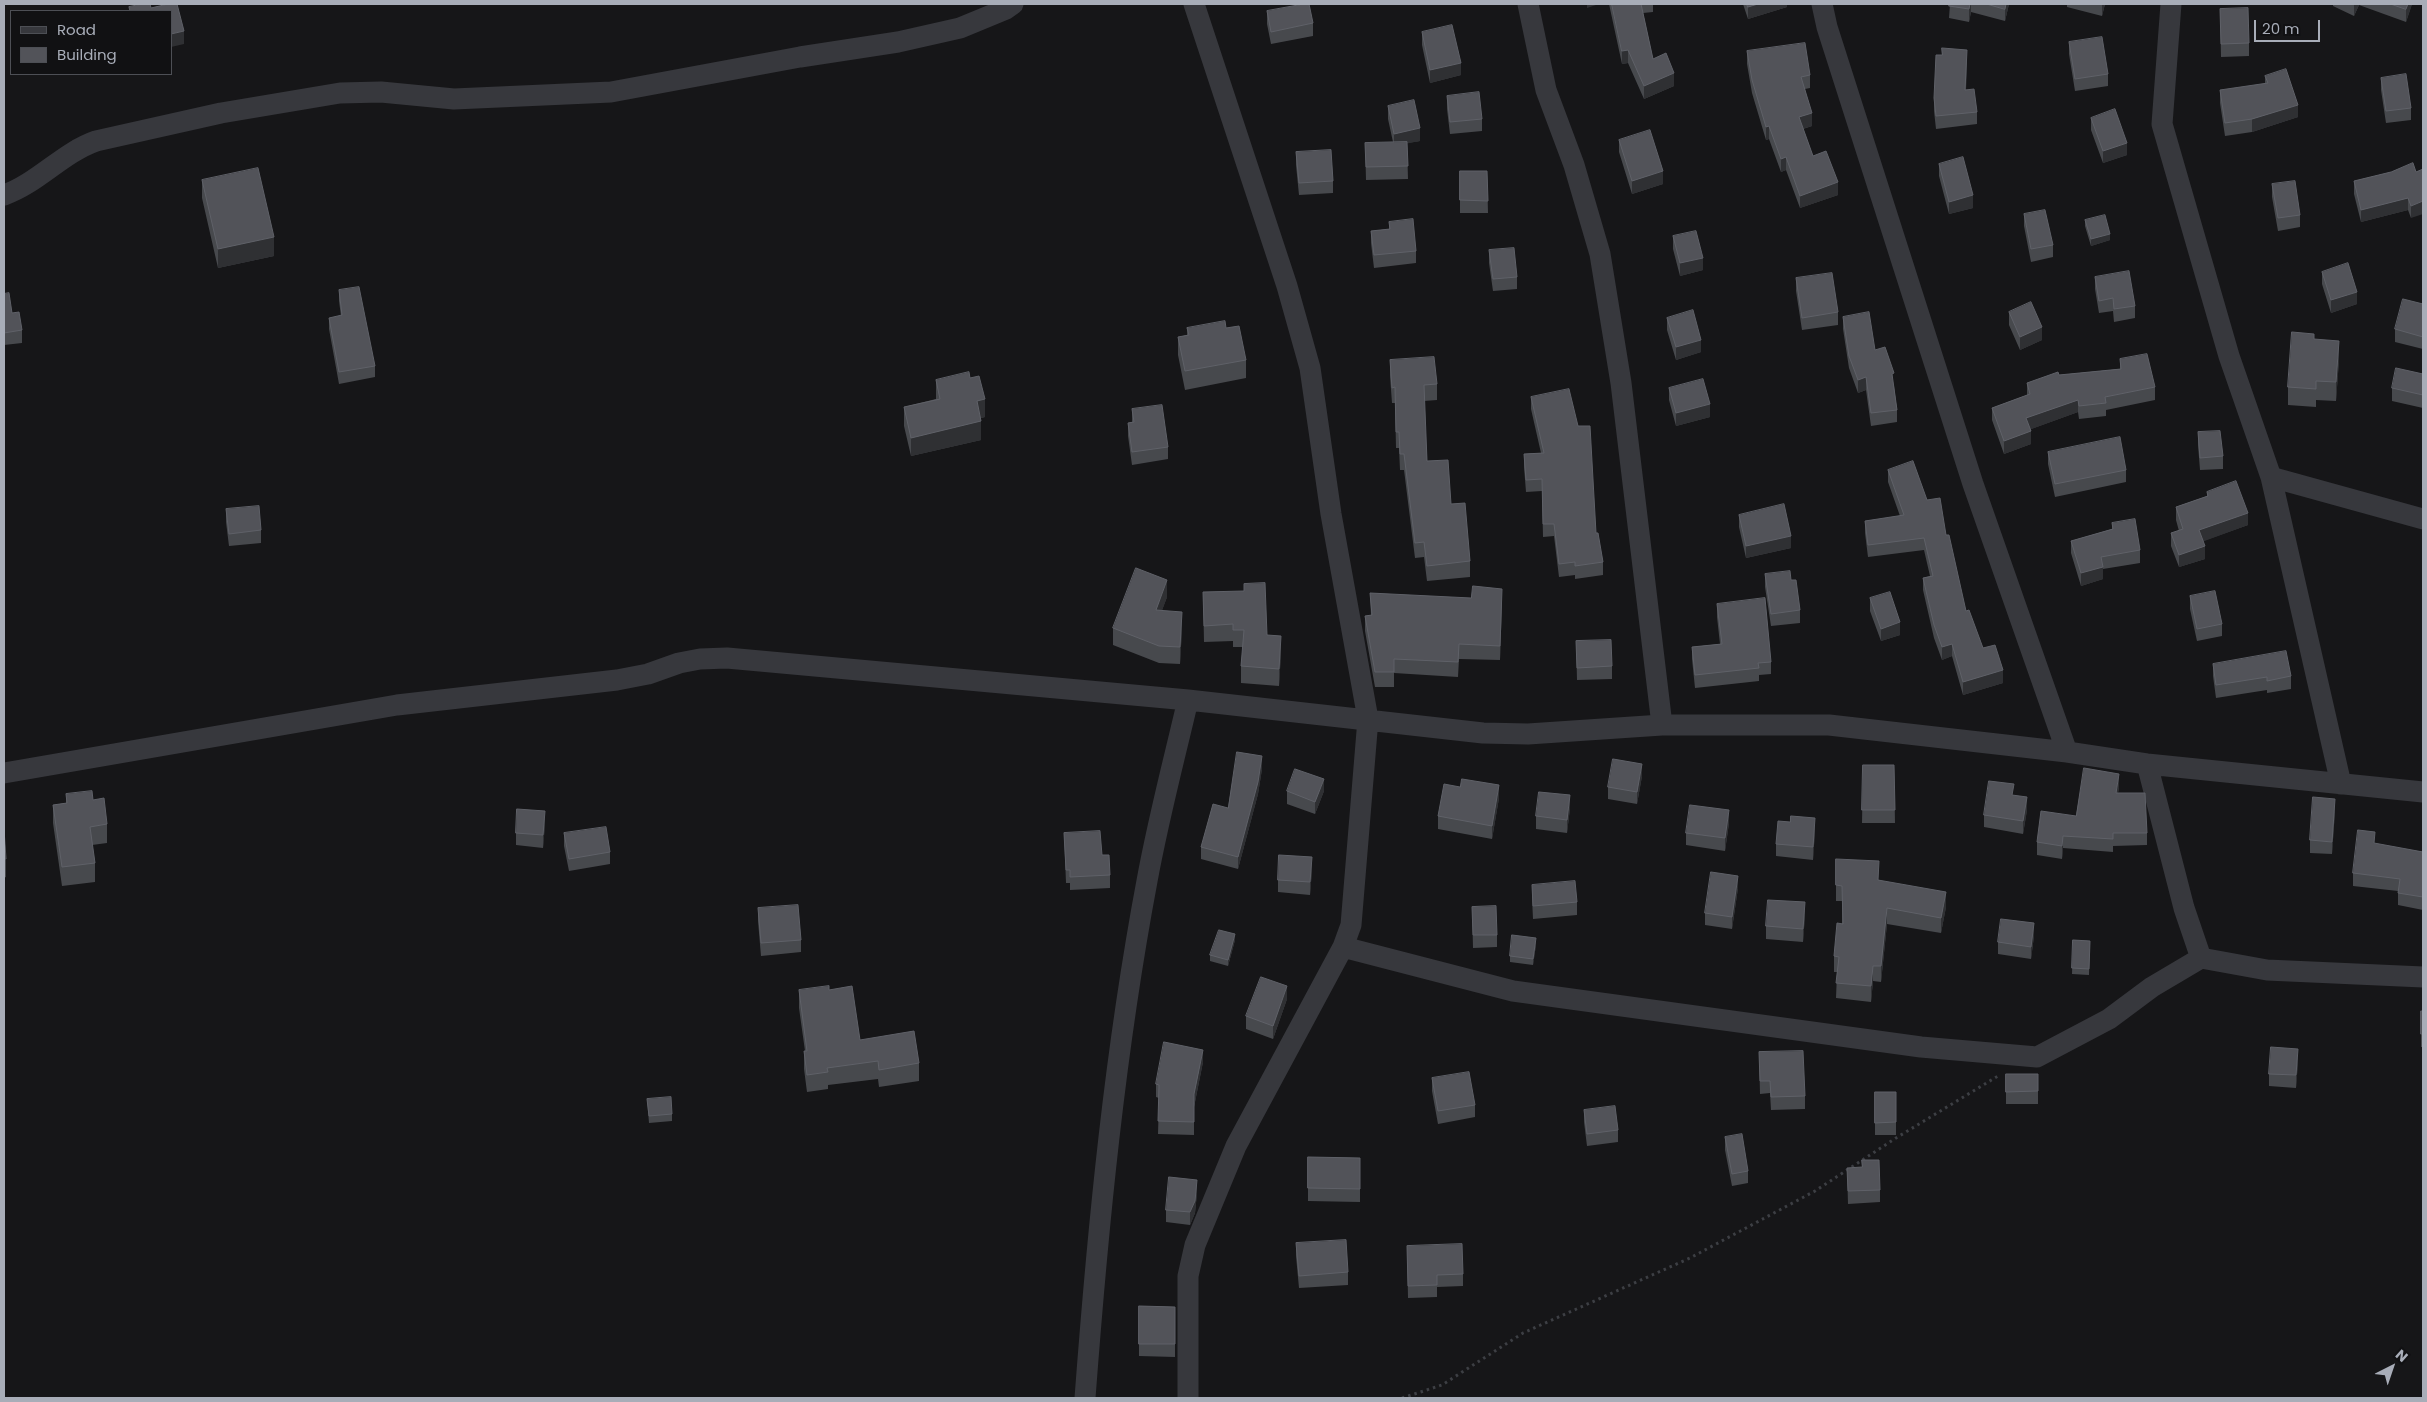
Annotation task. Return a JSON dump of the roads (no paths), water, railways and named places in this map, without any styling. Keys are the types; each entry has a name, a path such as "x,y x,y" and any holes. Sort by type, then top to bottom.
{"street":[{"path":"4,195 22,189 82,146 96,141 222,113 340,93 380,92 454,99 478,99 610,92 800,57 898,42 960,28 1006,9 1013,4"},
{"path":"1188,1398 1188,1276 1195,1245 1236,1146 1348,938 1354,911 1368,719 1331,514 1310,368 1287,286 1194,4"},
{"path":"1528,4 1546,90 1574,165 1600,254 1621,383 1662,725"},
{"path":"1822,4 1827,27 1973,484 2067,752"},
{"path":"1827,27 1838,4"},
{"path":"2171,4 2162,124 2229,356 2271,477 2341,784"},
{"path":"2271,477 2423,519"},
{"path":"4,774 397,705 617,680 700,659 727,658 1188,700 1492,733 1528,734 1662,725 1829,725 2067,752 2147,764 2423,792"},
{"path":"1085,1398 1111,1118 1125,1014 1147,878 1188,700"},
{"path":"2147,764 2184,908 2201,958"},
{"path":"1343,947 1512,991 1921,1047 2037,1057 2109,1019 2152,988 2201,958 2267,970 2423,977"}]}
